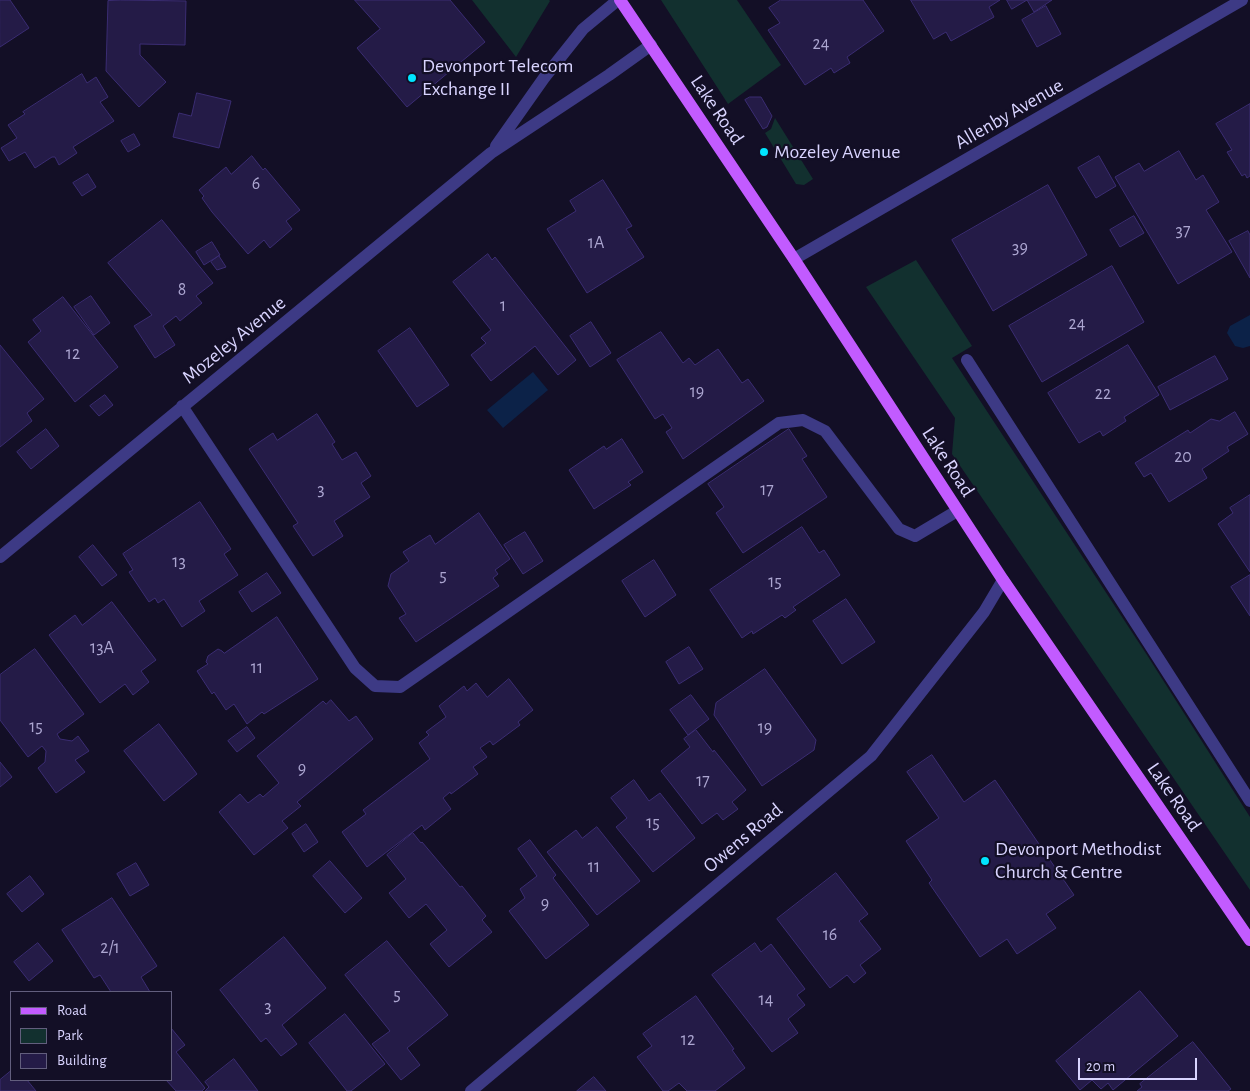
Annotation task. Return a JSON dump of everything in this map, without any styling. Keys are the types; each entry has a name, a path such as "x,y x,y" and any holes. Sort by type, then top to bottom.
{"main road":[{"name":"Lake Road","path":"619,0 794,259 1003,580 1250,940"}],"street":[{"name":"Mozeley Avenue","path":"492,152 544,78 583,29 619,0"},
{"name":"Allenby Avenue","path":"794,259 1242,0"},
{"name":"Mozeley Avenue","path":"0,556 492,152 609,76 651,45"},
{"path":"967,360 992,402 1250,801"},
{"path":"182,406 355,668 375,686 400,687 779,423 803,420 825,431 899,529 915,536 957,510"},
{"name":"Owens Road","path":"471,1091 871,756 984,612 1003,580"}],"green space":[{"path":"472,0 549,0 550,1 516,57"},
{"path":"661,0 737,0 781,65 728,104"},
{"path":"775,118 813,179 804,185 796,184 765,133 771,129"},
{"path":"916,260 972,346 952,358 1147,655 1250,817 1250,890 952,454 955,418 866,287"}],"water":[{"path":"1250,315 1250,346 1243,348 1235,346 1227,333 1230,326"},
{"path":"533,372 548,390 503,428 487,410"}],"building":[{"path":"0,0 10,0 29,28 0,47"},
{"name":"Devonport Telecom Exchange II","path":"355,0 450,0 485,42 407,107 357,48 380,29"},
{"path":"781,0 863,0 884,31 847,57 850,63 834,73 831,68 805,85 768,30 780,23 769,8"},
{"path":"911,0 1000,0 989,7 994,17 951,41 946,32 934,39"},
{"path":"1007,0 1027,0 1012,9"},
{"path":"1027,0 1052,0 1034,12"},
{"path":"108,1 186,1 185,45 140,44 140,55 166,82 139,107 106,71"},
{"path":"1046,6 1061,34 1037,47 1022,20"},
{"path":"82,74 87,83 96,77 108,97 100,102 114,121 73,147 77,153 59,165 55,157 52,157 35,168 25,152 9,161 1,148 17,138 8,125 25,114 23,112"},
{"path":"197,93 231,101 219,148 173,137 179,113 191,116"},
{"path":"750,97 761,97 772,116 767,127 763,129 745,100"},
{"path":"1250,104 1250,176 1247,178 1245,174 1242,176 1227,152 1232,150 1216,124"},
{"path":"134,134 140,145 128,152 121,141"},
{"path":"1179,151 1196,180 1203,175 1219,202 1206,210 1232,252 1178,284 1115,177 1139,163 1144,171"},
{"path":"252,156 263,170 265,168 300,210 286,221 292,229 270,248 264,240 248,254 212,212 199,190 226,167 231,174"},
{"path":"1099,156 1116,186 1096,198 1078,168"},
{"path":"88,174 96,187 82,196 73,183"},
{"path":"603,180 632,226 626,229 644,257 587,293 547,229 576,211 570,201"},
{"path":"1048,185 1087,255 993,311 952,240"},
{"path":"1134,216 1144,233 1120,247 1110,230"},
{"path":"162,220 213,283 196,296 202,303 180,321 176,316 163,326 175,345 155,358 134,326 152,315 108,263"},
{"path":"1248,231 1250,235 1250,278 1229,241"},
{"path":"212,242 220,255 204,265 196,252"},
{"path":"488,254 492,260 495,257 576,360 558,375 535,346 491,381 471,355 486,343 481,338 491,330 453,282"},
{"path":"219,256 226,267 217,270 211,262"},
{"path":"1112,266 1144,322 1042,382 1009,326"},
{"path":"91,296 110,323 94,335 74,307"},
{"path":"63,297 118,367 75,402 28,342 41,331 33,320"},
{"path":"591,322 611,353 590,367 570,336"},
{"path":"410,328 449,385 417,407 378,351"},
{"path":"661,332 683,363 689,358 695,365 718,349 742,383 748,379 764,401 683,459 666,432 672,428 663,414 655,419 617,360"},
{"path":"0,345 44,399 27,413 32,421 0,447"},
{"path":"1128,345 1159,395 1124,417 1126,421 1103,436 1100,431 1079,443 1048,393"},
{"path":"1215,356 1228,379 1170,410 1158,387"},
{"path":"105,395 113,405 99,416 90,406"},
{"path":"1235,412 1248,434 1227,447 1229,451 1202,469 1207,478 1169,502 1151,473 1144,477 1135,463 1188,430 1190,433 1211,419 1219,421"},
{"path":"317,414 335,442 332,444 342,460 356,452 371,476 361,483 370,497 334,521 343,536 313,556 293,526 298,523 249,449 273,433 277,440"},
{"path":"46,429 59,446 31,469 17,452"},
{"path":"789,429 807,456 802,459 827,497 743,553 716,513 724,507 708,484"},
{"path":"622,439 643,472 628,482 631,485 594,509 569,470 604,446 606,449"},
{"path":"1250,495 1250,572 1218,524 1233,513 1230,508"},
{"path":"200,502 231,549 224,554 238,575 199,601 205,611 182,627 164,599 158,603 155,598 149,602 129,572 133,570 123,554"},
{"path":"479,513 510,559 495,570 498,574 493,578 499,586 416,642 399,618 406,614 388,586 391,574 409,561 403,552 430,535 435,544"},
{"path":"802,527 819,553 824,550 840,575 793,607 796,610 785,618 782,615 753,634 752,631 742,638 710,590"},
{"path":"525,532 543,561 523,574 504,545"},
{"path":"93,545 117,575 102,586 79,557"},
{"path":"654,560 676,595 645,617 622,581"},
{"path":"267,573 281,593 252,612 239,592"},
{"path":"1250,575 1250,616 1231,587"},
{"path":"846,599 875,642 842,664 813,621"},
{"path":"112,602 156,660 141,671 149,682 133,695 125,684 100,703 49,635 75,615 82,625"},
{"path":"277,617 318,679 264,714 262,712 247,724 234,704 226,710 214,692 212,694 197,671 208,664 206,662 208,656 218,649 224,653"},
{"path":"689,647 703,669 679,684 666,662"},
{"path":"35,649 84,714 57,734 60,739 72,741 78,736 89,751 75,760 85,772 56,793 38,768 45,762 46,751 42,746 28,757 0,720 0,675"},
{"path":"765,669 816,740 814,750 762,786 714,715 716,703"},
{"path":"509,679 533,710 518,722 520,725 493,745 490,741 480,748 487,757 473,767 478,774 443,798 451,809 425,830 422,825 367,867 342,832 366,814 363,810 430,759 419,743 429,735 426,732 446,717 439,706 464,686 467,691 476,683 487,697"},
{"path":"691,695 709,719 688,735 670,710"},
{"path":"331,700 349,721 356,716 373,739 297,802 301,806 282,821 288,828 254,855 219,812 240,794 248,803 260,794 263,797 279,783 257,756 323,701 326,704"},
{"path":"159,724 197,774 164,801 124,751"},
{"path":"247,727 255,738 237,752 228,741"},
{"path":"696,730 746,790 732,802 738,809 723,820 717,813 702,824 661,771 690,747 684,739"},
{"name":"Devonport Methodist Church & Centre","path":"932,755 964,802 995,780 1074,895 1046,914 1056,928 1017,954 1007,939 980,957 929,883 932,880 906,841 939,818 907,772"},
{"path":"0,762 12,777 0,787"},
{"path":"634,780 649,801 660,793 695,838 653,872 616,827 627,818 611,798"},
{"path":"306,824 318,842 304,852 292,834"},
{"path":"597,827 640,881 597,915 547,852 576,830 582,838"},
{"path":"413,833 460,887 462,886 486,916 482,920 492,932 449,967 430,944 447,930 426,904 409,918 389,893 406,879 387,855"},
{"path":"530,840 556,875 553,878 589,925 546,959 509,911 525,898 520,889 537,876 518,849"},
{"path":"330,861 362,898 345,913 313,876"},
{"path":"136,863 149,885 130,896 117,874"},
{"path":"836,873 868,914 859,921 881,949 860,965 866,973 854,983 847,975 830,988 777,919"},
{"path":"30,876 44,894 22,912 7,894"},
{"path":"112,898 157,966 141,977 149,991 110,991 100,975 94,978 62,930"},
{"path":"284,937 326,988 282,1025 297,1044 281,1056 266,1038 261,1042 220,990"},
{"path":"387,941 448,1015 407,1048 420,1065 401,1080 372,1044 390,1031 345,975"},
{"path":"38,943 53,961 29,981 14,962"},
{"path":"755,943 761,952 771,944 805,989 797,995 805,1005 788,1019 798,1033 772,1052 712,975"},
{"path":"1140,991 1178,1036 1113,1090 1108,1083 1101,1089 1092,1080 1080,1090 1056,1061"},
{"path":"696,996 734,1049 732,1050 745,1068 715,1091 687,1091 679,1083 668,1091 663,1091 637,1057 652,1046 643,1034"},
{"path":"345,1014 385,1064 351,1091 347,1091 309,1043"},
{"path":"172,1029 185,1045 176,1052 205,1088 202,1091 176,1091 167,1081 172,1081"},
{"path":"1193,1042 1231,1089 1228,1091 1137,1091 1142,1087 1140,1084"},
{"path":"234,1059 258,1091 205,1091 209,1087 205,1082"},
{"path":"10,1072 10,1081 28,1081 36,1091 0,1091 0,1080"},
{"path":"594,1077 606,1091 577,1091"}],"place":[{"name":"Devonport Telecom Exchange II","path":"412,78"},
{"name":"Mozeley Avenue","path":"764,152"},
{"name":"Devonport Methodist Church & Centre","path":"985,861"}]}
